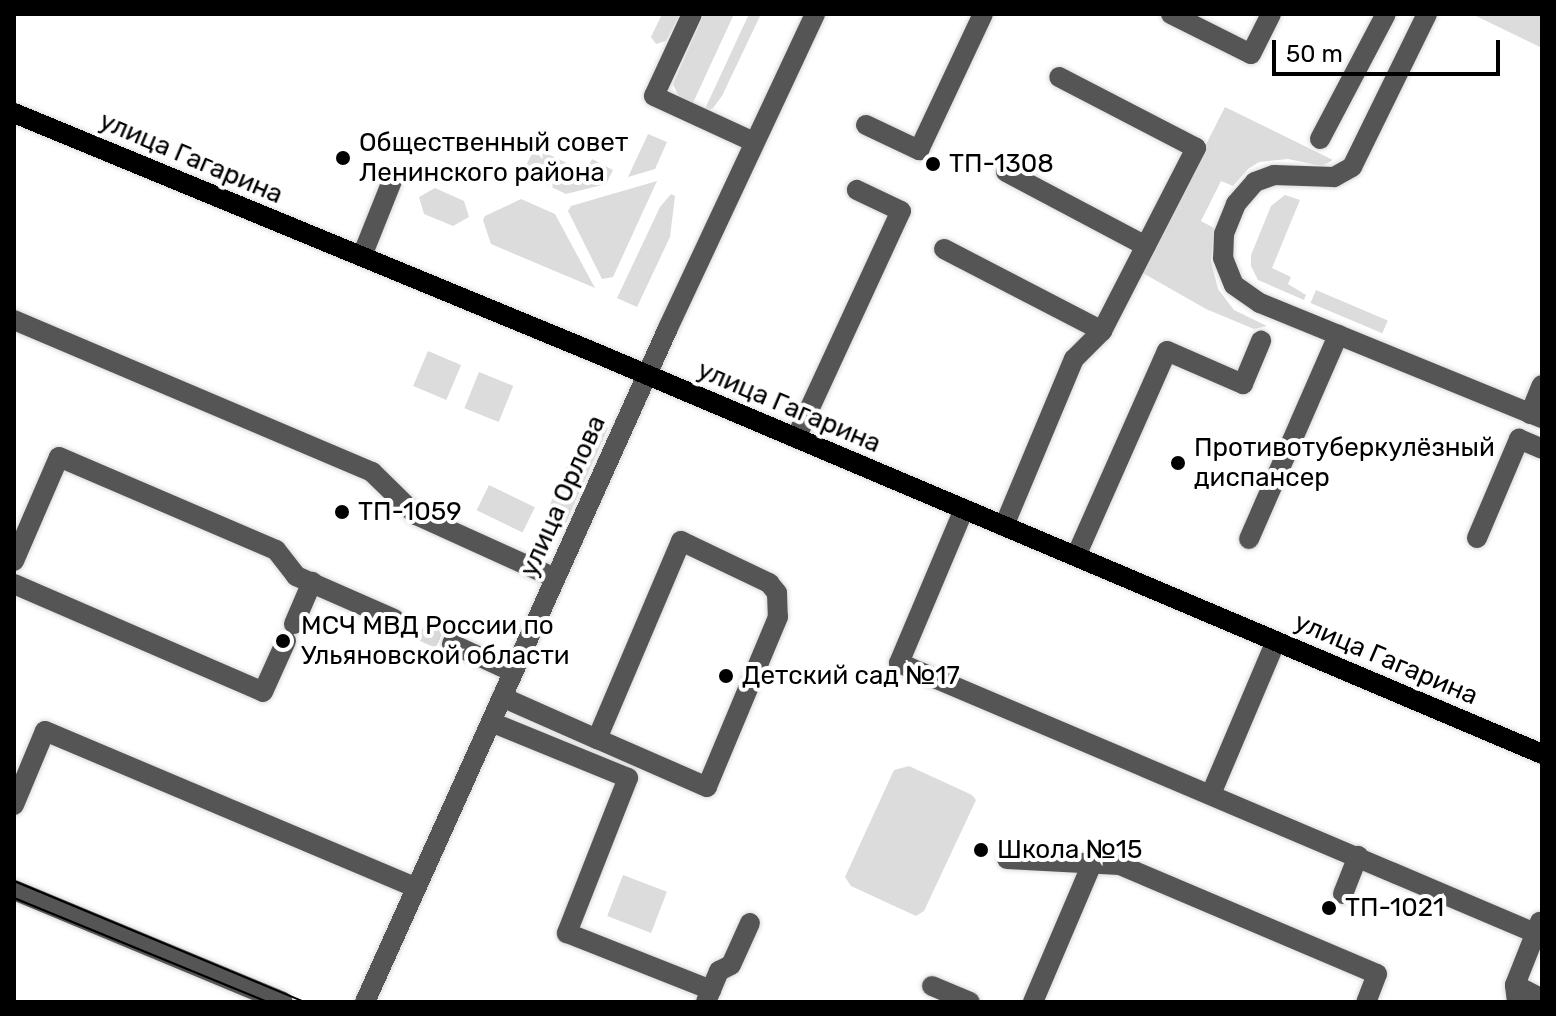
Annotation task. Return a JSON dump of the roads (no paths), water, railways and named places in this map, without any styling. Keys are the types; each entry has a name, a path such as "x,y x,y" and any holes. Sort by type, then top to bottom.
{"main road":[{"name":"улица Гагарина","path":"14,113 647,375 1542,754"}],"street":[{"path":"692,14 654,96 754,142"},
{"name":"улица Орлова","path":"365,1002 647,375 815,14"},
{"path":"866,125 919,150 983,14"},
{"path":"1171,14 1251,54 1271,14"},
{"path":"1320,139 1386,14"},
{"path":"1427,14 1352,167 1334,177 1264,177 1246,190 1224,234 1223,258 1234,285 1260,303 1536,416 1542,385"},
{"path":"1004,526 1074,359 1102,331 1196,148 1059,77"},
{"path":"1006,172 1146,246"},
{"path":"362,256 394,176"},
{"path":"796,438 901,211 857,190"},
{"path":"944,249 1102,331"},
{"path":"14,320 372,472 416,515 555,578"},
{"path":"1249,539 1338,335"},
{"path":"1076,556 1167,351 1243,384 1261,341"},
{"path":"1477,538 1519,439 1542,449"},
{"path":"14,561 59,457 276,550 296,576 394,619"},
{"path":"964,509 899,663 1358,856 1540,928 1516,993 1542,999"},
{"path":"502,697 597,739 707,787 778,617 777,593 769,583 681,541 597,739"},
{"path":"14,584 263,692 312,582"},
{"path":"1211,794 1276,641"},
{"path":"452,644 513,672"},
{"path":"491,722 628,778 567,933 708,996 719,971 731,965 750,923"},
{"path":"14,805 45,731 416,888"},
{"path":"1343,894 1358,856"},
{"path":"1007,859 1120,865 1377,974 1366,1002"},
{"path":"1033,1002 1092,864"},
{"path":"14,890 283,1002"},
{"path":"932,986 970,1002"}],"tunnel":[{"path":"394,619 452,644"}],"tram line":[{"path":"14,881 305,1002"},
{"path":"14,898 267,1002"}],"place":[{"name":"Общественный совет Ленинского района","path":"343,158"},
{"name":"ТП-1308","path":"933,164"},
{"name":"Противотуберкулёзный диспансер","path":"1178,463"},
{"name":"ТП-1059","path":"342,512"},
{"name":"МСЧ МВД России по Ульяновской области","path":"283,641"},
{"name":"Детский сад №17","path":"726,676"},
{"name":"Школа №15","path":"981,850"},
{"name":"ТП-1021","path":"1329,908"}]}
